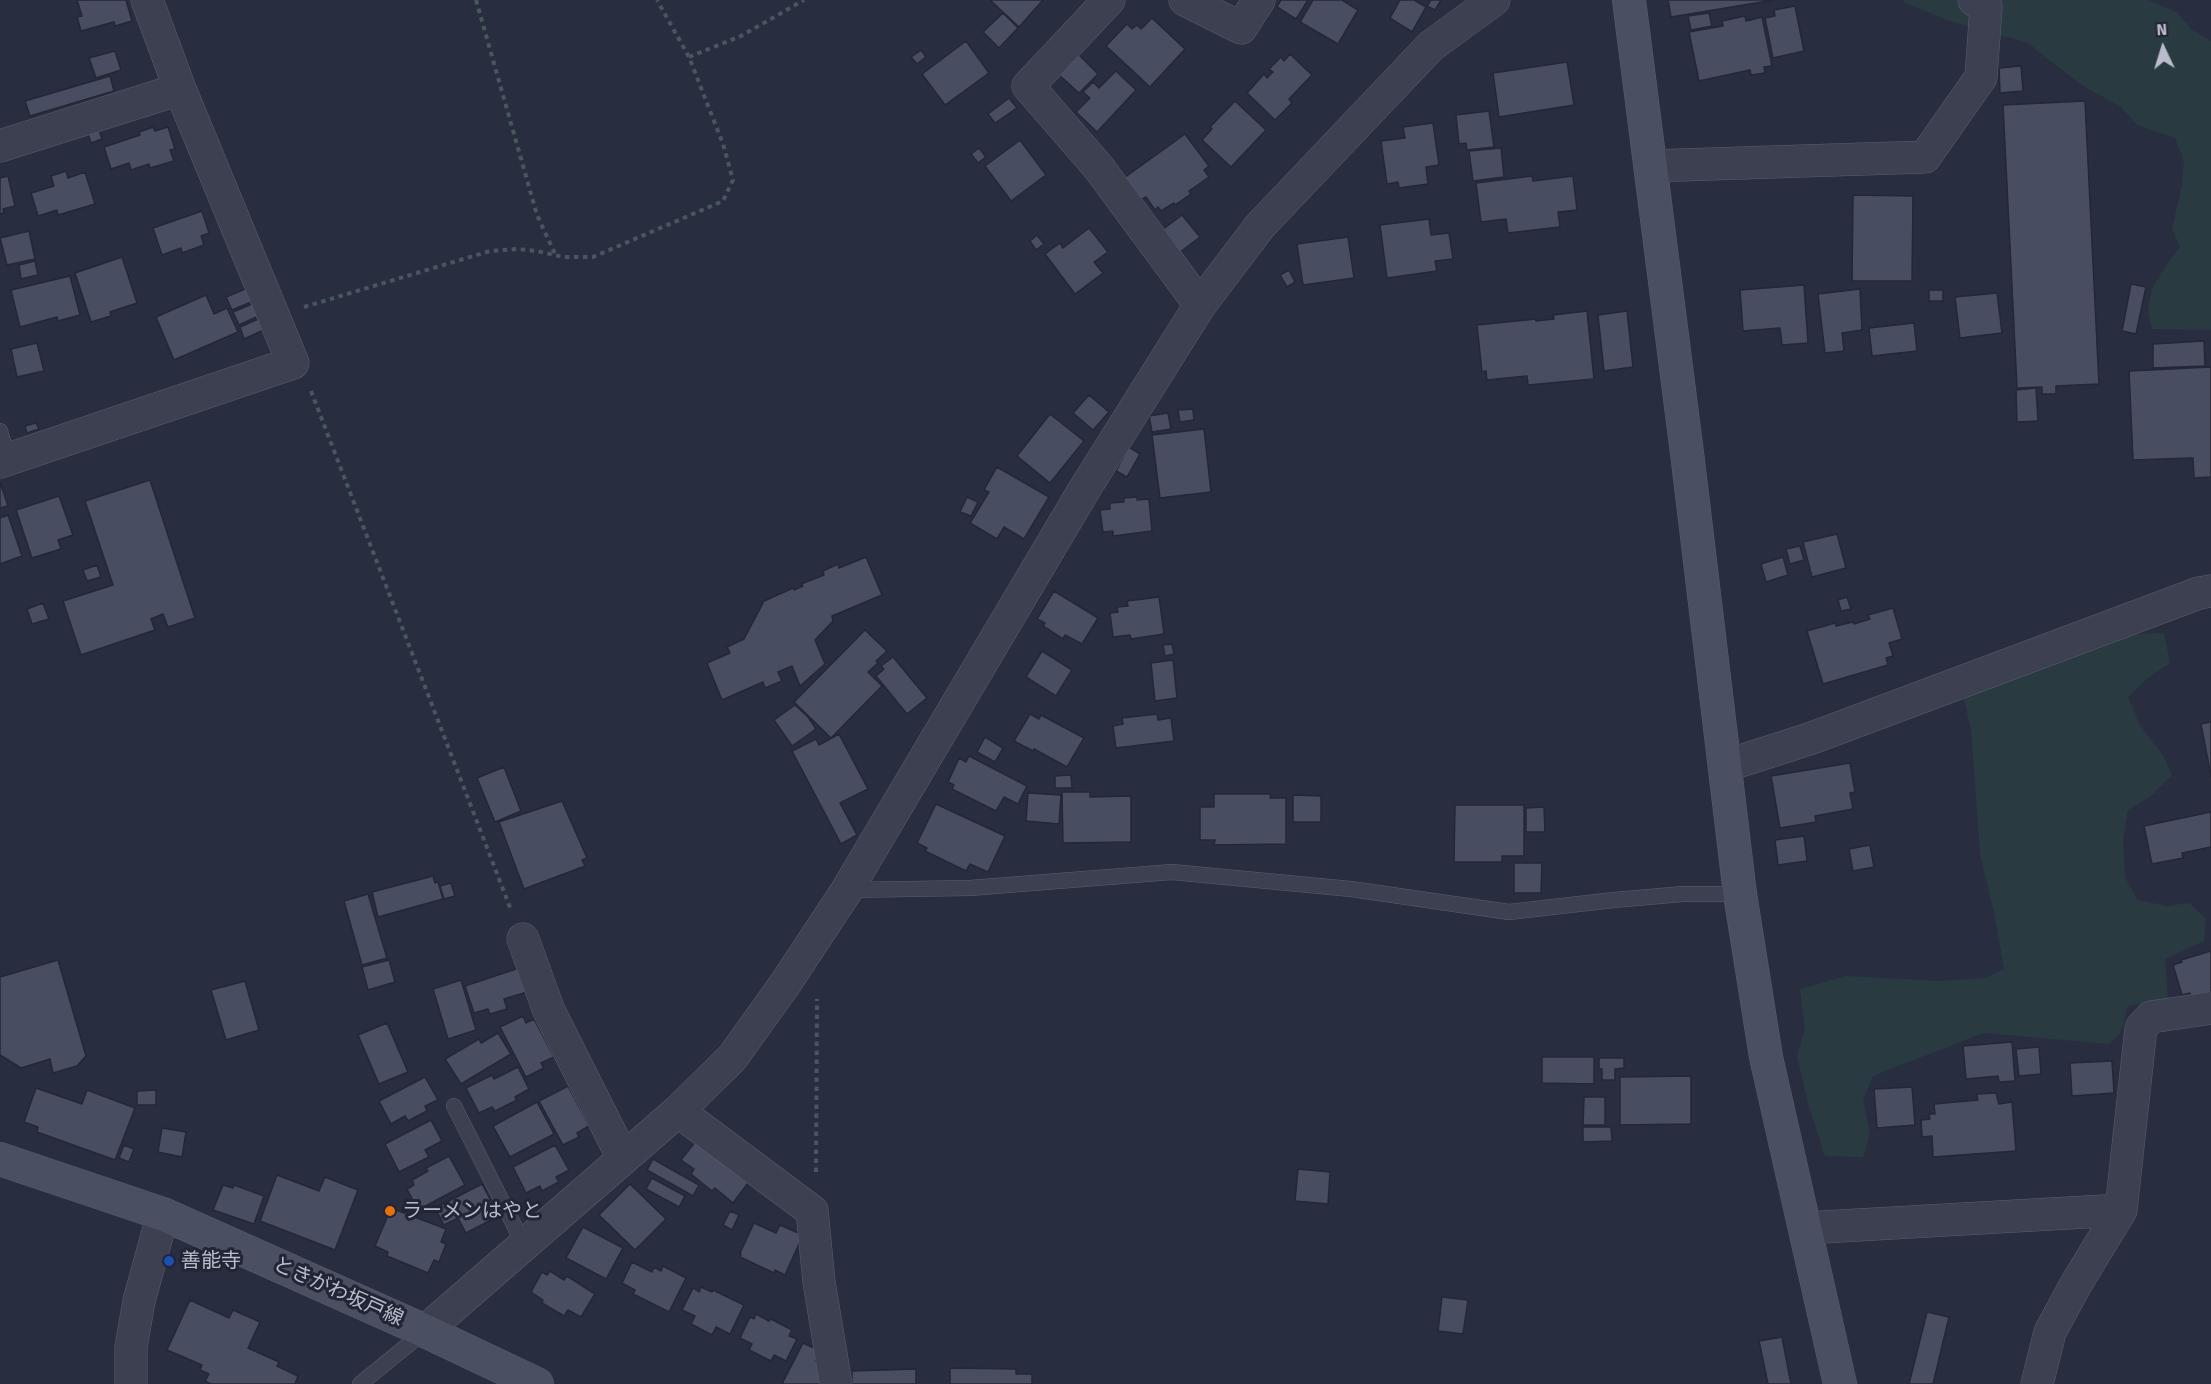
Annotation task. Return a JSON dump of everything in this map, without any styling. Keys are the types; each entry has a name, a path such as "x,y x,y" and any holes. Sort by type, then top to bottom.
{"street":[{"path":"3,451 293,363 272,317 180,89 147,0"},
{"path":"1109,0 1028,86 1099,168 1200,305"},
{"path":"1185,0 1241,28 1259,0"},
{"path":"425,1331 678,1111 732,1058 785,984 847,890 1084,490 1200,305 1260,226 1423,54 1494,0"},
{"path":"1629,0 1740,894 1766,1057 1840,1384"},
{"path":"1650,166 1925,157 1981,77 1986,7 1974,0"},
{"path":"0,146 180,89"},
{"path":"1725,766 1812,738 2188,597 2211,591"},
{"path":"523,939 549,1011 623,1158"},
{"path":"2037,1384 2050,1332 2121,1210 2141,1028 2151,1017 2211,1008"},
{"path":"678,1111 812,1211 819,1282 836,1384"},
{"name":"ときがわ坂戸線","path":"0,1159 164,1214 537,1384"},
{"path":"1805,1228 2121,1210"},
{"path":"131,1384 131,1347 139,1301 164,1214"}],"lane":[{"path":"847,890 970,888 1172,873 1351,889 1509,912 1683,894 1740,894"},
{"path":"454,1106 524,1245"},
{"path":"360,1384 425,1331"}],"path":[{"path":"476,0 537,215 555,255"},
{"path":"272,317 490,251 517,249 563,257 593,258 723,201 733,180 723,144 690,57 657,0"},
{"path":"690,57 741,36 804,0"},
{"path":"293,363 306,378 523,939"},
{"path":"812,1211 816,1189 817,997"}],"shaded area":[{"path":"1903,0 2148,0 2177,12 2192,30 2211,41 2211,330 2152,329 2148,310 2152,289 2180,247 2172,228 2182,185 2184,160 2175,138 2137,125 2121,107 2080,84 2028,43 1946,20"},
{"path":"2164,633 2170,663 2148,678 2128,697 2140,725 2164,757 2172,775 2151,796 2128,810 2123,840 2125,877 2137,900 2167,906 2189,903 2206,919 2204,941 2165,959 2168,998 2128,1006 2121,1032 2109,1044 1983,1033 1873,1076 1863,1100 1870,1133 1863,1157 1825,1156 1809,1107 1797,1057 1805,1028 1800,989 1846,976 1940,981 1985,978 2004,969 1995,917 1980,854 1971,730 1964,699 1974,688 2098,649 2133,634"}],"building":[{"path":"77,0 126,0 132,21 115,26 114,22 81,31 77,17 82,16"},
{"path":"990,0 1043,0 1019,27"},
{"path":"1281,0 1308,0 1296,19 1277,7"},
{"path":"1313,0 1342,0 1358,10 1338,44 1300,22"},
{"path":"1400,0 1414,0 1426,7 1412,32 1390,18"},
{"path":"1431,0 1441,0 1435,10 1427,6"},
{"path":"1668,0 1774,0 1671,17"},
{"path":"1795,6 1804,51 1773,58 1765,18 1775,16 1774,10"},
{"path":"1003,13 1018,28 999,48 983,32"},
{"path":"1709,13 1712,26 1691,30 1688,16"},
{"path":"1745,16 1746,21 1762,17 1772,66 1764,67 1765,73 1751,75 1750,70 1699,81 1689,32 1723,26 1722,21"},
{"path":"1152,18 1185,49 1150,87 1106,46 1127,24 1132,29 1137,25 1141,29"},
{"path":"966,41 989,73 945,105 922,74"},
{"path":"921,50 926,57 917,64 911,57"},
{"path":"115,51 121,70 96,78 89,58"},
{"path":"1078,54 1098,74 1079,93 1058,74"},
{"path":"1290,54 1312,75 1289,99 1292,103 1275,120 1247,93 1264,74 1267,78 1273,72 1269,69 1281,57 1284,61"},
{"path":"1567,62 1574,105 1499,117 1493,73"},
{"path":"2021,66 2023,91 2000,93 1999,68"},
{"path":"1116,71 1136,90 1097,132 1076,112 1090,98 1083,92 1093,82 1099,88"},
{"path":"110,76 114,91 30,116 25,101"},
{"path":"1009,98 1017,108 995,123 988,114"},
{"path":"1235,101 1266,130 1231,167 1202,140 1212,129 1210,127"},
{"path":"2085,101 2099,384 2056,386 2056,394 2042,394 2042,387 2017,388 2003,105"},
{"path":"1489,111 1494,147 1467,150 1466,143 1459,144 1456,115"},
{"path":"1433,123 1439,165 1426,167 1428,184 1399,188 1398,182 1387,184 1381,141 1405,138 1403,127"},
{"path":"153,127 155,131 168,127 175,149 170,150 174,161 150,168 149,164 131,170 129,163 111,169 104,147 140,135 139,132"},
{"path":"99,130 102,139 91,143 88,134"},
{"path":"1185,134 1209,166 1204,170 1209,177 1189,191 1191,194 1175,205 1174,203 1161,211 1158,207 1155,210 1146,197 1141,200 1124,178"},
{"path":"1020,140 1046,175 1011,201 985,166"},
{"path":"979,148 986,157 978,163 971,154"},
{"path":"1501,148 1504,177 1473,181 1469,151"},
{"path":"66,171 68,178 85,172 95,204 58,215 57,210 38,216 31,193 54,186 51,176"},
{"path":"8,176 15,206 3,209 4,213 0,214 0,178"},
{"path":"1532,176 1533,181 1573,176 1577,210 1558,212 1560,227 1508,233 1506,219 1481,222 1476,183"},
{"path":"1853,195 1913,196 1912,281 1852,281"},
{"path":"202,211 209,233 201,236 204,245 182,253 181,248 162,255 153,228"},
{"path":"1182,215 1200,237 1179,253 1162,230"},
{"path":"1429,219 1431,235 1449,233 1453,259 1435,261 1437,271 1387,278 1380,225"},
{"path":"1089,228 1108,252 1094,262 1103,273 1075,294 1045,254 1060,243 1063,248"},
{"path":"29,231 35,259 7,265 0,238"},
{"path":"1037,235 1044,244 1036,250 1030,241"},
{"path":"1348,237 1354,278 1303,285 1297,244"},
{"path":"122,257 137,303 110,312 111,316 91,322 75,273"},
{"path":"35,261 38,275 21,279 19,265"},
{"path":"1289,270 1295,282 1287,287 1280,275"},
{"path":"70,276 80,315 58,321 57,317 20,327 11,290"},
{"path":"2131,284 2146,287 2136,334 2122,331"},
{"path":"1804,285 1808,343 1782,345 1780,328 1743,331 1740,290"},
{"path":"250,287 256,300 232,310 226,297"},
{"path":"1860,289 1862,330 1842,333 1844,351 1825,353 1818,294"},
{"path":"1929,290 1943,290 1943,301 1929,301"},
{"path":"1997,293 2002,333 1960,338 1955,297"},
{"path":"206,295 214,314 227,308 238,332 174,360 156,317"},
{"path":"257,302 263,314 239,325 233,312"},
{"path":"1587,311 1594,379 1528,385 1527,376 1487,380 1486,371 1482,372 1477,325 1554,319 1553,315"},
{"path":"1627,311 1633,367 1604,371 1598,315"},
{"path":"263,317 268,328 244,339 240,327"},
{"path":"1914,323 1917,351 1872,356 1869,328"},
{"path":"2204,341 2205,366 2153,368 2153,344"},
{"path":"37,343 44,371 17,377 11,349"},
{"path":"2211,367 2211,477 2194,478 2193,458 2133,460 2129,371"},
{"path":"2036,388 2038,421 2017,422 2016,390"},
{"path":"1089,395 1109,412 1093,430 1073,413"},
{"path":"1193,409 1194,420 1180,422 1178,410"},
{"path":"1168,413 1171,429 1152,432 1149,416"},
{"path":"1050,414 1084,441 1050,483 1017,456"},
{"path":"36,423 39,429 27,433 25,426"},
{"path":"1204,429 1211,492 1160,498 1152,435"},
{"path":"1129,447 1140,454 1127,477 1116,471"},
{"path":"997,467 1049,497 1024,539 1004,527 997,539 970,523 989,492 984,490"},
{"path":"150,480 195,618 168,627 163,614 151,619 155,630 81,655 63,601 113,585 85,501"},
{"path":"0,482 8,506 0,508"},
{"path":"59,496 73,535 58,540 61,549 32,558 16,510"},
{"path":"967,497 978,502 971,516 960,512"},
{"path":"1137,497 1137,500 1149,499 1152,531 1113,536 1113,531 1103,532 1100,510 1110,509 1110,503 1124,502 1124,498"},
{"path":"8,515 22,556 0,564 0,518"},
{"path":"1837,534 1846,568 1812,577 1803,542"},
{"path":"1800,546 1804,560 1790,564 1786,549"},
{"path":"866,557 882,595 832,616 833,621 815,640 825,664 800,686 792,666 778,672 782,681 765,688 763,682 722,700 707,663 730,653 727,647 744,639 762,602 803,586 801,584 824,575 823,571 838,564 839,568"},
{"path":"1783,557 1788,575 1766,582 1761,564"},
{"path":"97,565 101,577 87,581 83,570"},
{"path":"1054,591 1098,618 1082,644 1065,635 1063,639 1043,626 1045,623 1037,619"},
{"path":"1159,597 1164,634 1131,639 1130,635 1113,637 1110,613 1118,612 1117,607 1128,606 1127,601"},
{"path":"1847,597 1851,609 1841,611 1838,600"},
{"path":"43,603 49,619 32,624 27,609"},
{"path":"1893,608 1902,639 1889,643 1893,656 1886,658 1888,665 1823,684 1807,631 1835,623 1836,626 1853,622 1854,624 1870,619 1868,615"},
{"path":"865,630 887,651 868,672 882,686 831,738 794,702"},
{"path":"1172,644 1174,654 1165,656 1163,645"},
{"path":"1042,651 1072,670 1056,696 1026,677"},
{"path":"893,657 927,698 907,714 876,676 884,669 881,666"},
{"path":"1173,660 1177,698 1155,701 1151,663"},
{"path":"795,705 808,717 816,729 792,746 774,720"},
{"path":"1030,714 1039,719 1041,715 1084,738 1067,767 1014,741"},
{"path":"1157,714 1158,720 1171,718 1174,741 1116,748 1113,726 1123,724 1122,718"},
{"path":"2211,722 2211,776 2201,724"},
{"path":"839,734 868,789 840,803 857,835 841,844 792,751 816,739 819,745"},
{"path":"985,737 1003,748 995,762 977,752"},
{"path":"969,756 1027,786 1018,804 1004,797 996,811 952,789 954,785 948,782 959,758 966,762"},
{"path":"1850,763 1855,792 1850,793 1853,809 1815,816 1816,822 1780,828 1771,776"},
{"path":"504,767 521,811 495,822 477,778"},
{"path":"1071,775 1072,788 1055,788 1055,776"},
{"path":"1062,792 1090,792 1090,797 1131,796 1131,842 1063,843"},
{"path":"1028,793 1061,795 1059,824 1026,821"},
{"path":"1214,794 1271,794 1270,798 1286,798 1286,844 1214,845 1215,840 1200,840 1200,807 1214,807"},
{"path":"1293,795 1321,796 1321,822 1293,822"},
{"path":"562,801 587,858 582,860 585,866 524,889 499,822"},
{"path":"936,804 1005,836 988,872 970,864 966,871 925,851 927,848 917,843"},
{"path":"1455,805 1524,805 1524,856 1502,856 1502,862 1454,862"},
{"path":"1544,807 1545,832 1526,832 1526,808"},
{"path":"2211,812 2211,847 2182,853 2183,858 2152,864 2144,826"},
{"path":"1804,836 1807,861 1778,865 1775,840"},
{"path":"1870,845 1874,867 1853,871 1849,849"},
{"path":"1514,863 1542,863 1541,893 1514,893"},
{"path":"433,876 435,883 438,882 443,899 378,917 372,892"},
{"path":"451,883 455,896 444,899 440,886"},
{"path":"368,894 387,958 362,965 344,901"},
{"path":"2211,951 2211,992 2192,998 2190,993 2182,995 2173,965 2182,962 2181,960"},
{"path":"58,960 86,1056 77,1066 53,1073 50,1059 21,1068 0,1055 0,977"},
{"path":"389,960 395,982 368,990 362,967"},
{"path":"519,968 527,992 504,999 507,1009 490,1014 488,1009 474,1013 465,986"},
{"path":"461,980 476,1030 448,1039 433,989"},
{"path":"245,981 259,1030 226,1040 211,990"},
{"path":"523,1016 526,1023 534,1019 554,1057 541,1063 544,1068 526,1077 500,1027"},
{"path":"387,1023 408,1072 379,1084 358,1035"},
{"path":"498,1033 511,1054 461,1084 445,1059 479,1039 481,1043"},
{"path":"2012,1042 2015,1081 1999,1082 1998,1076 1966,1079 1963,1046"},
{"path":"2039,1047 2041,1074 2019,1076 2016,1049"},
{"path":"1542,1057 1594,1057 1594,1084 1542,1083"},
{"path":"1599,1058 1624,1058 1624,1068 1615,1069 1615,1080 1602,1080"},
{"path":"2112,1061 2114,1093 2072,1096 2070,1063"},
{"path":"518,1067 529,1089 515,1097 517,1100 495,1111 492,1107 479,1113 466,1088 492,1075 494,1079"},
{"path":"1691,1076 1691,1124 1620,1125 1620,1077"},
{"path":"425,1077 438,1100 425,1106 427,1111 408,1121 405,1116 391,1124 379,1101"},
{"path":"568,1086 589,1126 577,1133 579,1137 563,1145 539,1101"},
{"path":"1912,1087 1915,1125 1877,1128 1874,1089"},
{"path":"36,1088 82,1104 87,1090 135,1108 115,1160 37,1132 38,1127 24,1122"},
{"path":"156,1090 156,1105 137,1105 137,1091"},
{"path":"1996,1093 1999,1104 2012,1102 2016,1151 1933,1157 1932,1136 1922,1137 1921,1120 1930,1119 1929,1114 1935,1114 1934,1104 1978,1100 1977,1094"},
{"path":"1584,1097 1605,1097 1605,1125 1583,1125"},
{"path":"537,1102 554,1134 510,1157 493,1126"},
{"path":"431,1120 442,1141 425,1150 429,1157 399,1172 385,1144"},
{"path":"1583,1127 1611,1127 1612,1141 1583,1142"},
{"path":"162,1128 186,1132 182,1157 158,1152"},
{"path":"695,1142 748,1183 733,1203 715,1188 712,1191 691,1174 694,1169 681,1160"},
{"path":"124,1145 134,1149 129,1162 119,1158"},
{"path":"555,1145 569,1170 556,1177 559,1182 542,1191 540,1186 526,1193 513,1167"},
{"path":"449,1156 465,1185 418,1210 407,1189 414,1185 412,1180 428,1171 426,1168"},
{"path":"653,1159 699,1185 693,1196 647,1170"},
{"path":"1298,1169 1330,1172 1328,1204 1295,1201"},
{"path":"277,1175 319,1191 325,1177 358,1190 335,1250 260,1221"},
{"path":"652,1178 685,1196 679,1207 646,1189"},
{"path":"482,1184 499,1216 466,1233 458,1218 444,1225 435,1208"},
{"path":"630,1184 666,1219 635,1250 599,1215"},
{"path":"223,1185 233,1188 234,1185 264,1196 254,1224 213,1210"},
{"path":"391,1208 446,1229 441,1242 446,1244 439,1262 434,1260 428,1273 387,1256 388,1252 375,1246"},
{"path":"730,1211 739,1215 732,1230 723,1225"},
{"path":"754,1223 776,1233 780,1225 803,1235 785,1275 775,1270 774,1273 740,1257"},
{"path":"583,1227 623,1248 606,1279 566,1258"},
{"path":"632,1262 652,1272 654,1267 661,1271 663,1266 686,1278 669,1312 633,1294 635,1290 622,1283"},
{"path":"550,1271 564,1280 567,1276 595,1294 581,1317 568,1310 564,1316 542,1303 543,1300 531,1292 542,1272 547,1275"},
{"path":"701,1287 712,1292 713,1290 744,1305 730,1334 716,1327 712,1335 691,1324 695,1316 682,1310 693,1288 699,1292"},
{"path":"1442,1297 1468,1300 1463,1334 1438,1331"},
{"path":"190,1300 229,1318 233,1310 260,1322 248,1348 279,1362 277,1366 298,1376 295,1384 211,1384 205,1381 209,1374 200,1370 202,1365 167,1350"},
{"path":"1927,1312 1949,1317 1933,1384 1909,1384"},
{"path":"756,1314 792,1330 789,1336 797,1339 786,1361 774,1355 771,1361 749,1350 752,1344 740,1338 750,1317 754,1319"},
{"path":"1782,1337 1791,1384 1768,1384 1759,1341"},
{"path":"803,1343 820,1351 815,1361 823,1364 826,1384 782,1384"},
{"path":"950,1368 1016,1369 1016,1374 1032,1374 1032,1384 950,1384"},
{"path":"916,1369 916,1384 852,1384 852,1371"}],"place":[{"name":"ラーメンはやと","path":"390,1211"},
{"name":"善能寺","path":"169,1261"}]}
